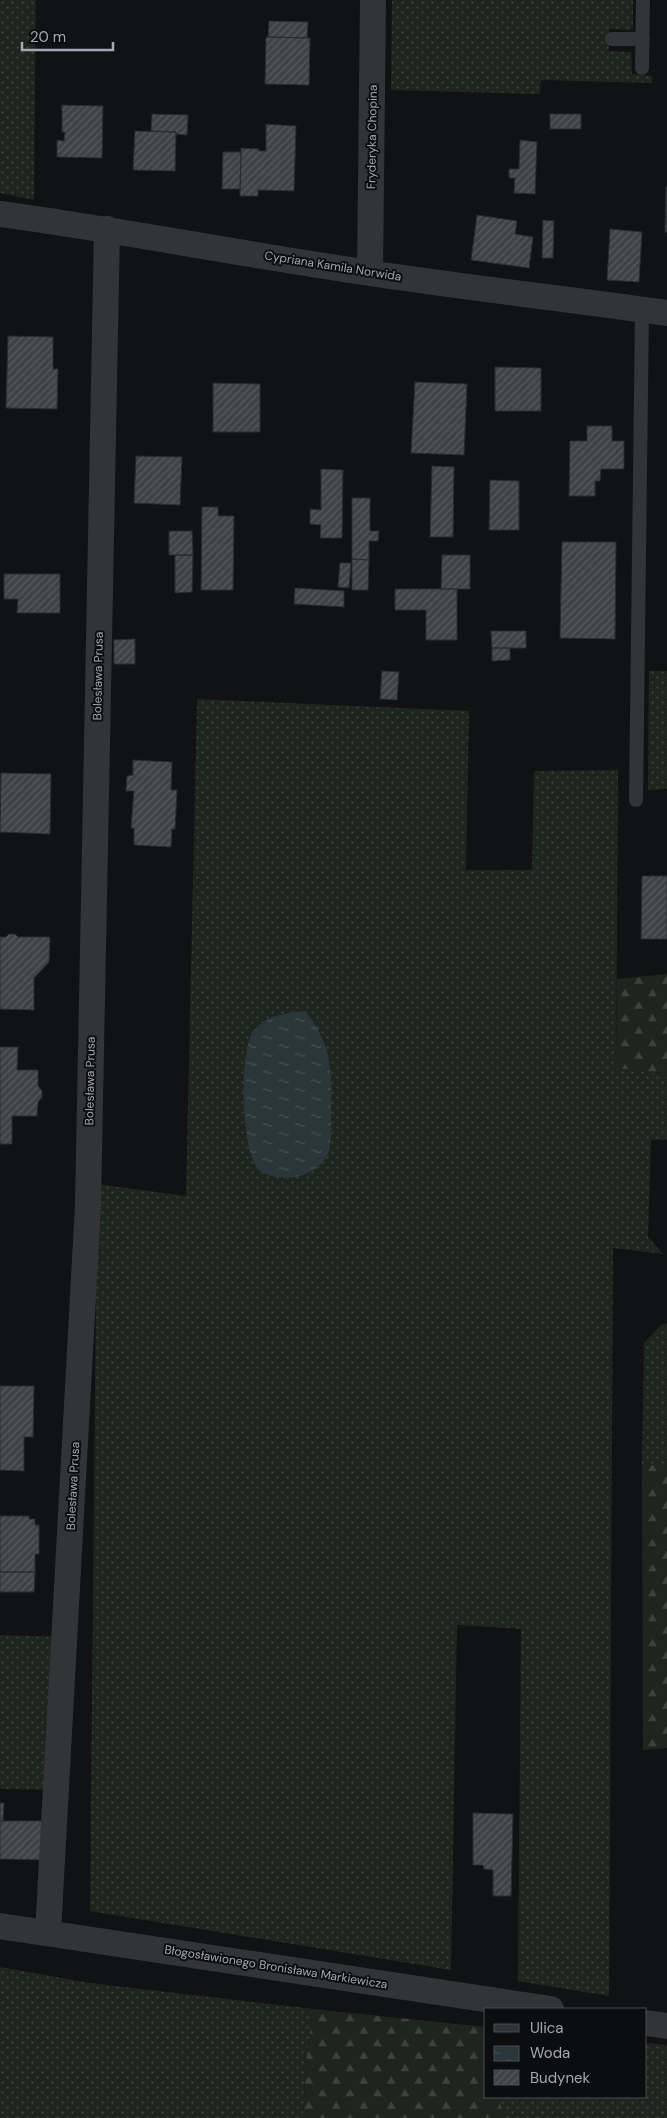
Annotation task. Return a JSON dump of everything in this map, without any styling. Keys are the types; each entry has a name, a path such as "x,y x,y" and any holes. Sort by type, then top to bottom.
{"street":[{"name":"Fryderyka Chopina","path":"370,273 373,0"},
{"name":"Cypriana Kamila Norwida","path":"0,214 107,229 370,273 654,312"},
{"name":"Bolesława Prusa","path":"48,1933 88,1205 107,229"},
{"name":"Błogosławionego Bronisława Markiewicza","path":"0,1926 544,2008"},
{"path":"647,2023 667,2026"}],"lane":[{"path":"642,68 644,0"},
{"path":"612,39 643,40"},
{"path":"636,800 654,312"}],"green space":[{"path":"0,0 36,0 34,200 0,193"},
{"path":"392,0 633,0 633,28 629,30 609,29 609,51 631,52 632,74 652,76 652,83 541,80 540,94 391,90"},
{"path":"649,671 667,671 667,789 648,790"},
{"path":"197,699 469,711 466,870 532,870 534,771 618,770 616,1068 661,1074 667,1072 667,1140 651,1140 648,1237 663,1254 613,1248 609,1996 518,1981 521,1629 457,1625 451,1970 90,1911 97,1184 186,1196"},
{"path":"667,974 667,1072 661,1074 616,1068 617,979"},
{"path":"667,1323 667,1465 642,1465 644,1343 661,1325"},
{"path":"642,1465 667,1465 667,1748 643,1750"},
{"path":"0,1635 68,1637 65,1790 0,1789"},
{"path":"0,1967 90,1983 313,2009 306,2060 303,2118 0,2118"},
{"path":"313,2009 484,2027 484,2098 497,2098 506,2118 303,2118 306,2060"},
{"path":"647,2043 667,2045 667,2118 506,2118 497,2098 647,2098"}],"water":[{"path":"305,1011 321,1036 329,1060 331,1072 330,1145 325,1159 308,1173 286,1178 275,1177 258,1169 252,1158 245,1123 245,1059 248,1043 258,1026 270,1018"}],"building":[{"path":"269,21 308,22 307,38 268,37"},
{"path":"266,37 310,38 309,85 265,84"},
{"path":"62,105 103,106 102,158 57,157 57,140 64,141 65,132 62,132"},
{"path":"152,114 188,115 187,135 176,134 176,132 151,131"},
{"path":"550,114 581,114 581,129 550,129"},
{"path":"266,124 296,126 294,191 258,190 258,196 240,196 241,148 266,151"},
{"path":"135,131 176,132 175,171 133,170"},
{"path":"520,140 537,142 535,194 514,193 515,178 509,178 509,169 519,169"},
{"path":"223,152 241,152 240,189 222,189"},
{"path":"666,187 667,232 665,232"},
{"path":"477,215 517,221 515,234 533,237 529,268 471,260"},
{"path":"543,220 554,221 553,258 542,258"},
{"path":"610,229 642,232 639,282 607,280"},
{"path":"8,336 53,337 53,369 58,369 57,409 6,408"},
{"path":"495,367 541,368 541,411 495,411"},
{"path":"415,382 467,384 464,455 411,453"},
{"path":"213,383 260,384 260,432 213,432"},
{"path":"587,426 612,426 612,441 624,441 624,469 601,469 600,481 595,481 595,496 569,496 570,441 587,441"},
{"path":"136,456 182,457 180,505 134,503"},
{"path":"432,466 454,467 453,537 430,537"},
{"path":"321,469 343,470 342,538 320,538 321,525 310,524 310,509 321,510"},
{"path":"490,480 519,481 519,530 489,530"},
{"path":"352,498 370,498 370,531 379,531 378,541 369,541 369,560 352,559"},
{"path":"202,507 218,507 218,516 234,516 233,590 201,590"},
{"path":"169,531 192,531 193,555 169,555"},
{"path":"562,542 616,542 615,639 560,638"},
{"path":"175,555 193,555 192,592 175,593"},
{"path":"442,555 470,555 470,589 441,589"},
{"path":"352,559 369,560 368,590 352,590"},
{"path":"340,563 351,563 349,588 338,587"},
{"path":"4,574 60,574 60,613 17,613 18,599 4,599"},
{"path":"295,588 344,591 344,607 294,604"},
{"path":"395,589 457,589 457,640 426,640 426,610 395,610"},
{"path":"491,631 526,631 526,648 492,648"},
{"path":"135,639 135,664 114,664 114,640"},
{"path":"492,648 510,648 510,660 492,661"},
{"path":"382,671 399,672 397,700 380,699"},
{"path":"133,760 172,762 171,790 177,790 175,829 172,829 171,847 134,845 134,828 131,828 134,791 126,791 127,776 133,775"},
{"path":"1,773 51,774 50,834 0,832"},
{"path":"642,876 667,876 667,939 641,939"},
{"path":"9,934 15,934 18,937 50,937 49,962 34,978 34,1010 0,1009 0,937 6,937"},
{"path":"0,1047 18,1047 17,1070 38,1070 38,1086 42,1091 42,1097 38,1102 37,1116 12,1116 12,1144 0,1144"},
{"path":"0,1386 34,1386 33,1437 24,1437 24,1471 0,1470"},
{"path":"0,1516 29,1516 29,1519 35,1519 35,1525 39,1525 39,1554 35,1554 35,1572 0,1572"},
{"path":"0,1572 35,1572 34,1592 0,1592"},
{"path":"0,1803 4,1803 3,1821 0,1821"},
{"path":"473,1813 513,1814 511,1896 493,1896 493,1870 484,1869 483,1865 473,1865"},
{"path":"0,1821 42,1821 42,1860 0,1859"}]}
